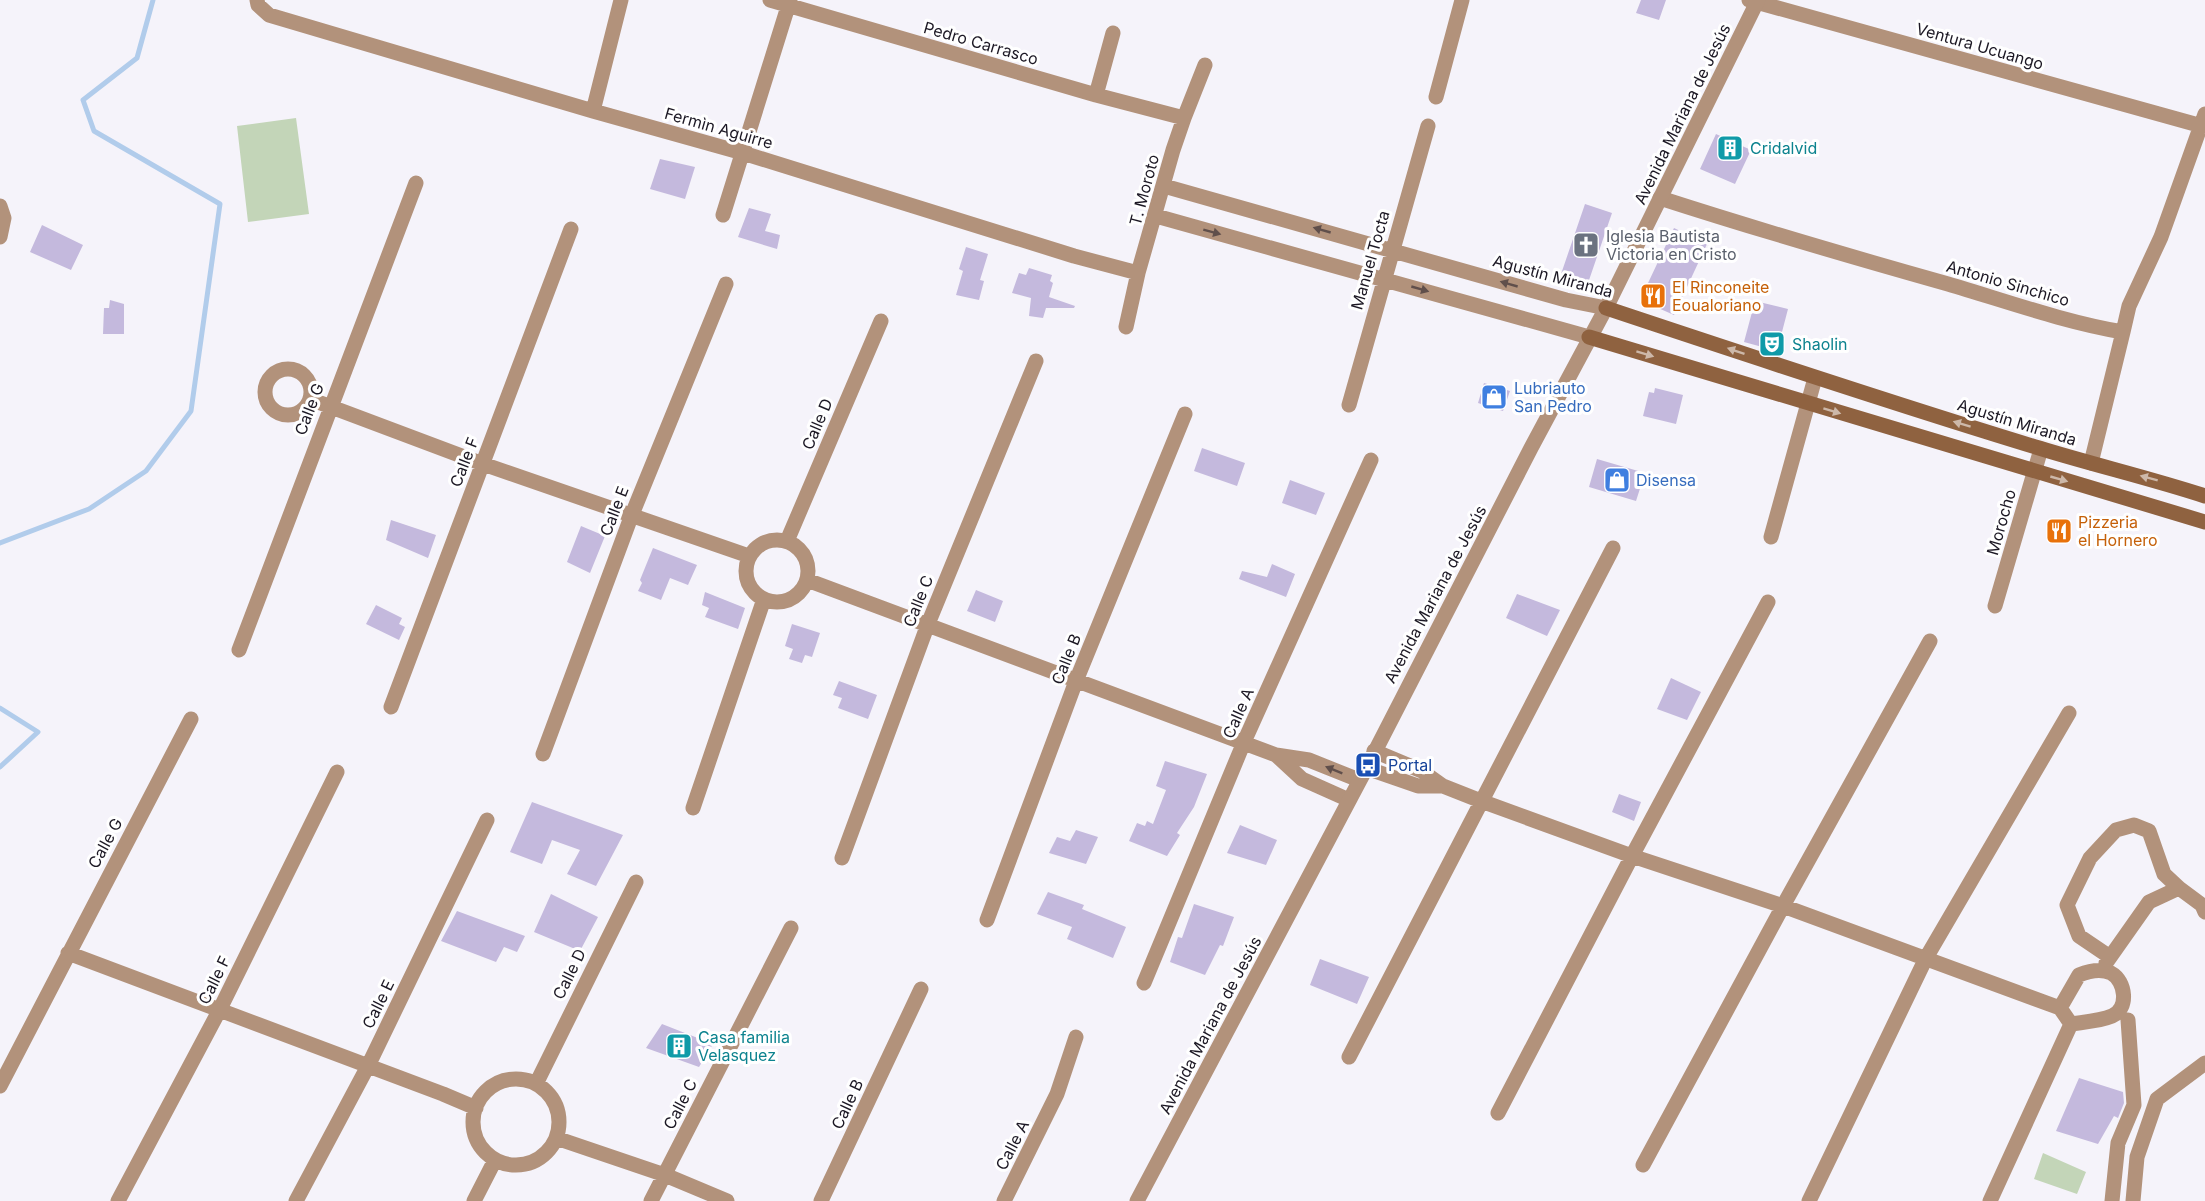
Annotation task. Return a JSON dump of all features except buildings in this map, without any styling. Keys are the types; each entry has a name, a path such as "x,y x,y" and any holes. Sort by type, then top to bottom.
{"main road":[{"name":"Agustín Miranda","path":"1606,308 1815,378 2042,449 2205,496"},
{"path":"1589,338 2205,522"}],"street":[{"name":"Fermìn Aguirre","path":"257,0 269,15 743,153 1074,256 1138,273"},
{"path":"593,111 621,0"},
{"name":"Pedro Carrasco","path":"770,0 789,3 1096,95 1184,118"},
{"path":"1436,97 1462,0"},
{"name":"Ventura Ucuango","path":"1754,1 2203,120"},
{"name":"Avenida Mariana de Jesús","path":"1137,1201 1606,308 1754,1"},
{"path":"723,215 789,3"},
{"path":"1096,95 1113,33"},
{"name":"T. Moroto","path":"1126,327 1138,273 1184,118 1205,65"},
{"path":"2091,463 2129,306 2161,237 2203,120"},
{"name":"Manuel Tocta","path":"1349,405 1391,250 1428,126"},
{"name":"Calle G","path":"239,650 416,183"},
{"name":"Agustín Miranda","path":"1164,186 1566,300 1606,308"},
{"name":"Antonio Sinchico","path":"1660,198 1749,227 2000,300 2084,324 2123,332"},
{"path":"0,206 4,218 0,237"},
{"path":"1156,216 1589,338"},
{"name":"Calle F","path":"391,707 571,229"},
{"name":"Calle E","path":"543,754 631,517 726,284"},
{"name":"Calle D","path":"787,542 880,321"},
{"name":"Calle C","path":"842,858 928,624 1036,361"},
{"path":"1771,537 1815,378"},
{"path":"310,399 631,517 749,556"},
{"name":"Calle B","path":"987,920 1076,681 1185,414"},
{"name":"Morocho","path":"1995,606 2042,449"},
{"name":"Calle A","path":"1144,983 1244,742 1371,460"},
{"path":"778,540 787,542 796,546 807,561 809,570 807,580 801,591 790,599 777,602 764,599 755,594 749,586 746,566 749,556 761,544 778,540"},
{"path":"1349,1057 1613,548"},
{"path":"807,580 1276,755 1309,760 1363,774 1420,779 1443,786 1632,856 1783,906 2060,1008 2071,1024"},
{"path":"693,808 764,599"},
{"path":"1498,1113 1768,602"},
{"path":"1643,1165 1930,641"},
{"path":"1809,1201 1926,958 2069,713"},
{"name":"Calle G","path":"0,1086 191,719"},
{"path":"1374,751 1420,779"},
{"path":"1276,755 1302,778 1349,800"},
{"name":"Calle F","path":"117,1201 219,1011 336,772"},
{"name":"Calle E","path":"296,1201 368,1066 487,820"},
{"path":"2110,957 2079,936 2067,905 2090,858 2116,830 2134,825 2149,831 2164,874 2202,905 2205,912"},
{"name":"Calle D","path":"536,1084 636,882"},
{"path":"2101,970 2149,902 2179,888"},
{"name":"Calle C","path":"651,1201 791,928"},
{"path":"68,953 476,1108"},
{"path":"2060,1008 2079,975 2101,970 2115,977 2124,997 2122,1008 2114,1016 2071,1024"},
{"name":"Calle B","path":"821,1201 921,989"},
{"path":"2112,1201 2118,1143 2134,1106 2128,1020"},
{"path":"1990,1201 2071,1024"},
{"name":"Calle A","path":"1004,1201 1056,1094 1076,1037"},
{"path":"2133,1201 2137,1156 2157,1099 2205,1063"},
{"path":"516,1079 536,1084 554,1101 559,1119 556,1138 550,1149 541,1157 530,1162 519,1165 495,1160 480,1145 475,1135 473,1125 476,1108 486,1091 497,1083 516,1079"},
{"path":"556,1138 665,1175 727,1201"},
{"path":"474,1201 495,1160"}],"green space":[{"path":"296,118 309,214 248,222 237,126"},
{"path":"2043,1153 2086,1172 2077,1194 2034,1179"}],"waterway":[{"path":"0,543 89,509 146,471 191,411 220,204 94,131 83,100 137,58 153,0"},
{"path":"0,708 38,732 0,767"}],"place":[{"name":"Cridalvid","path":"1730,148"},
{"name":"Iglesia Bautista Victoria en Cristo","path":"1586,245"},
{"name":"El Rinconeite Eoualoriano","path":"1653,296"},
{"name":"Shaolin","path":"1772,344"},
{"name":"Lubriauto San Pedro","path":"1494,397"},
{"name":"Disensa","path":"1617,480"},
{"name":"Pizzeria el Hornero","path":"2059,531"},
{"name":"Portal","path":"1368,765"},
{"name":"Casa familia Velasquez","path":"679,1046"}]}
